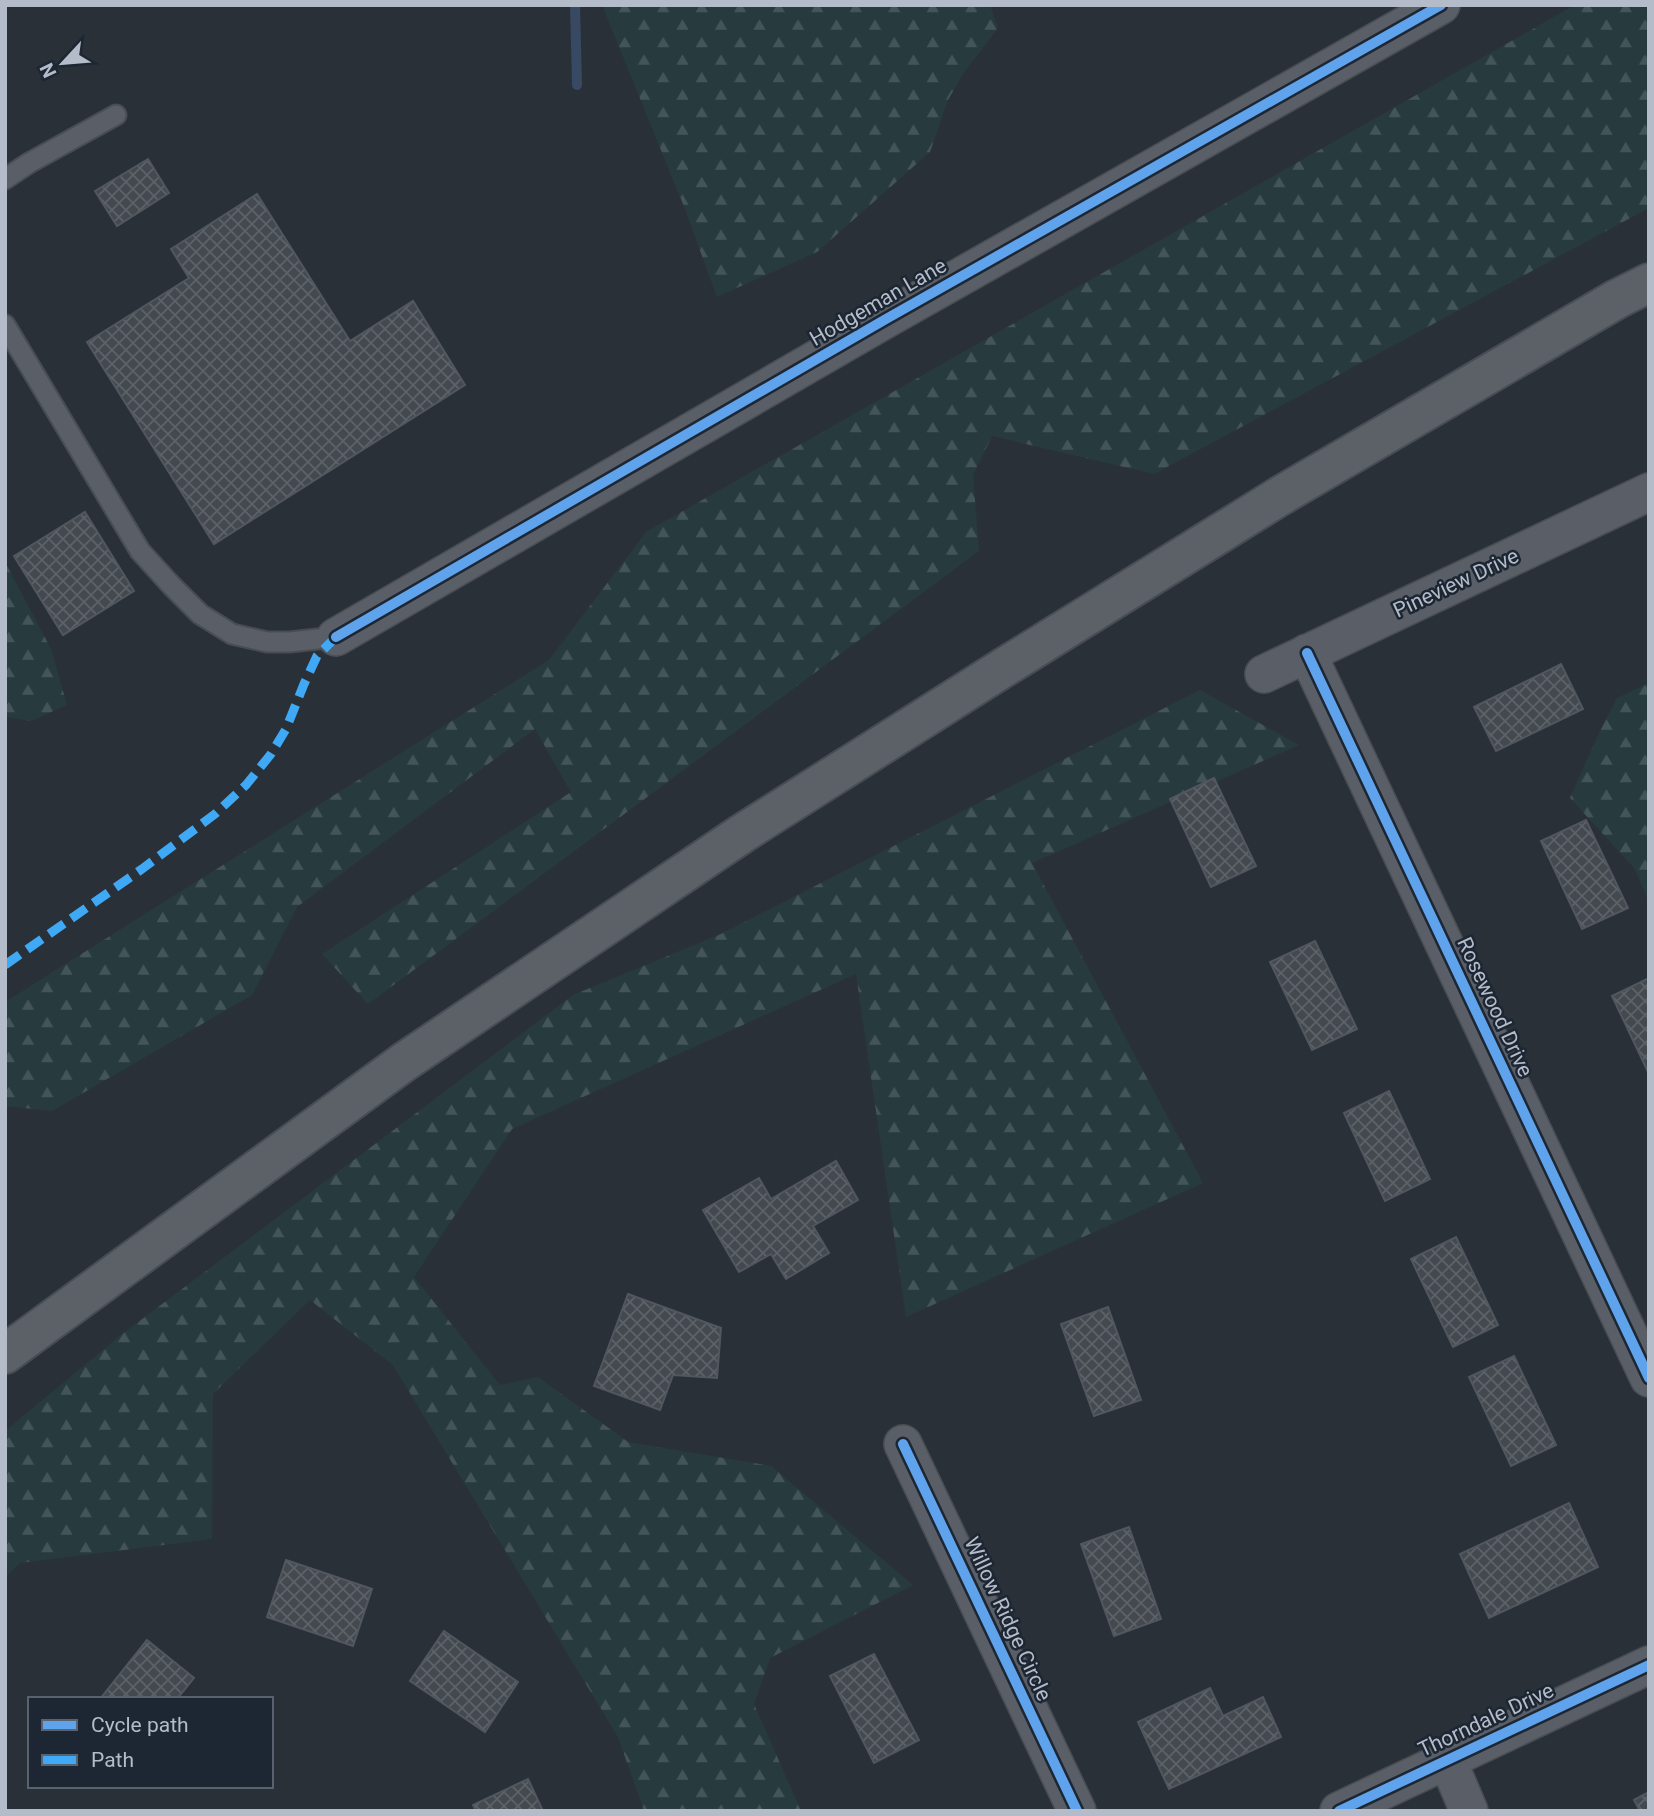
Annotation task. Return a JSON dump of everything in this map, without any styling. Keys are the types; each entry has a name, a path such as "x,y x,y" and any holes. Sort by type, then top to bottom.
{"main road":[{"path":"5,1354 404,1062 743,833 1280,496 1617,299 1649,283"}],"street":[{"name":"Hodgeman Lane","path":"336,637 886,319 1441,5"},
{"name":"Pineview Drive","path":"1264,674 1649,492"},
{"name":"Rosewood Drive","path":"1307,653 1649,1378"},
{"name":"Willow Ridge Circle","path":"903,1444 1077,1811"},
{"name":"Thorndale Drive","path":"1339,1811 1649,1665"},
{"path":"1447,1759 1469,1811"}],"lane":[{"path":"5,179 116,115"},
{"path":"5,325 140,551 200,614 232,634 267,642 336,637"}],"green space":[{"path":"602,5 990,5 998,28 963,74 948,100 930,152 817,252 717,297 685,209"},
{"path":"1575,5 1649,5 1649,208 1154,474 992,436 973,475 979,551 368,1004 322,954 571,792 535,729 297,907 252,995 52,1111 5,1106 5,1002 549,660 646,532"},
{"path":"5,562 51,649 67,705 31,721 5,717"},
{"path":"1649,683 1649,902 1635,869 1570,798 1617,698"},
{"path":"1200,690 1299,745 1032,863 1203,1183 906,1317 856,974 512,1129 414,1277 500,1385 538,1377 628,1442 771,1466 913,1585 770,1658 754,1704 801,1811 644,1811 618,1737 393,1365 310,1300 213,1394 212,1539 20,1563 5,1577 5,1431 121,1335 573,995 721,934"}],"building":[{"path":"148,159 169,193 117,226 95,191"},
{"path":"257,194 350,341 413,301 465,385 214,544 87,342 189,278 171,249"},
{"path":"85,512 134,591 63,635 14,556"},
{"path":"1561,664 1583,709 1496,751 1474,707"},
{"path":"1214,778 1256,866 1211,887 1170,799"},
{"path":"1586,820 1628,908 1582,929 1541,841"},
{"path":"1315,941 1357,1029 1312,1050 1270,962"},
{"path":"1649,978 1649,1074 1612,996"},
{"path":"1389,1091 1430,1179 1385,1201 1344,1113"},
{"path":"836,1161 858,1200 813,1226 829,1253 786,1279 771,1254 739,1272 703,1210 759,1178 771,1199"},
{"path":"1456,1237 1498,1325 1453,1347 1411,1259"},
{"path":"628,1294 721,1328 717,1378 673,1375 660,1410 594,1386"},
{"path":"1108,1307 1141,1400 1094,1416 1061,1324"},
{"path":"1514,1356 1556,1445 1511,1466 1469,1377"},
{"path":"1569,1503 1598,1567 1489,1618 1460,1554"},
{"path":"1129,1527 1161,1619 1114,1636 1081,1544"},
{"path":"286,1560 372,1589 353,1646 267,1617"},
{"path":"444,1631 518,1682 485,1732 410,1681"},
{"path":"147,1640 194,1678 179,1697 102,1697"},
{"path":"874,1654 919,1740 874,1763 830,1676"},
{"path":"1210,1688 1223,1716 1263,1697 1281,1737 1169,1789 1138,1722"},
{"path":"528,1779 543,1811 476,1811 473,1805"},
{"path":"1649,1792 1649,1811 1640,1811 1634,1800"}],"waterway":[{"path":"575,5 577,85"}],"marked path":[{"path":"5,965 142,869 215,814 246,785 271,754 286,729 317,656 336,637"}],"cycle path":[{"path":"336,637 886,319 1441,5"},
{"path":"1307,653 1649,1378"},
{"path":"903,1444 1077,1811"},
{"path":"1339,1811 1649,1665"}]}
